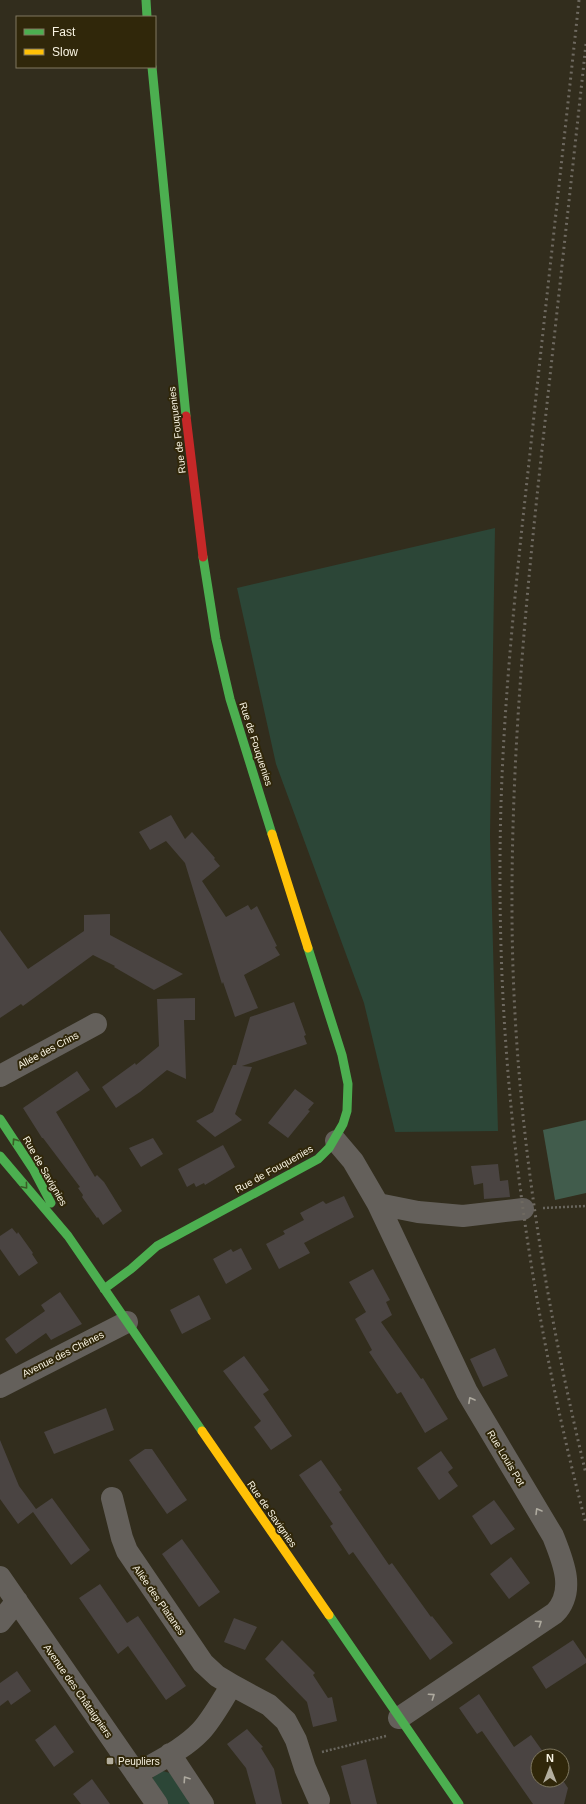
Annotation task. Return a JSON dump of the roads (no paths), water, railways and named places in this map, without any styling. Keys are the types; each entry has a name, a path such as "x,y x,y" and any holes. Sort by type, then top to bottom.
{"street":[{"path":"146,0 148,16"},
{"name":"Rue de Fouquenies","path":"104,1289 157,1246 306,1166 327,1150 336,1141 341,1131 347,1110 348,1096 346,1070 230,699 212,619 185,407 152,68"},
{"name":"Allée des Crins","path":"0,1076 96,1024"},
{"name":"Rue de Savignies","path":"0,1119 33,1169 68,1236"},
{"name":"Rue Louis Pot","path":"336,1141 353,1161 378,1204 467,1392 553,1536 562,1560 566,1580 567,1591 565,1600 555,1613 403,1723"},
{"name":"Rue de Savignies","path":"0,1156 68,1236 459,1804"},
{"path":"378,1204 418,1212 463,1216 523,1210"},
{"name":"Avenue des Chênes","path":"0,1386 127,1322"},
{"name":"Allée des Platanes","path":"112,1498 122,1538 132,1560 203,1663 217,1676 259,1698 278,1712 292,1730 301,1757 319,1800"},
{"name":"Avenue des Châtaigniers","path":"0,1577 157,1804"},
{"path":"0,1622 17,1601"},
{"path":"136,1774 182,1747 201,1730 232,1685"},
{"path":"170,1754 203,1804"}],"railway":[{"path":"579,0 524,505 509,660 503,764 500,868 501,951 505,1034 512,1117 522,1199 534,1281 549,1362 566,1443 586,1524"},
{"path":"586,44 527,596 514,787 512,851 514,986 524,1127 533,1197 556,1336 586,1474"}],"place":[{"name":"Peupliers","path":"110,1761"}]}
